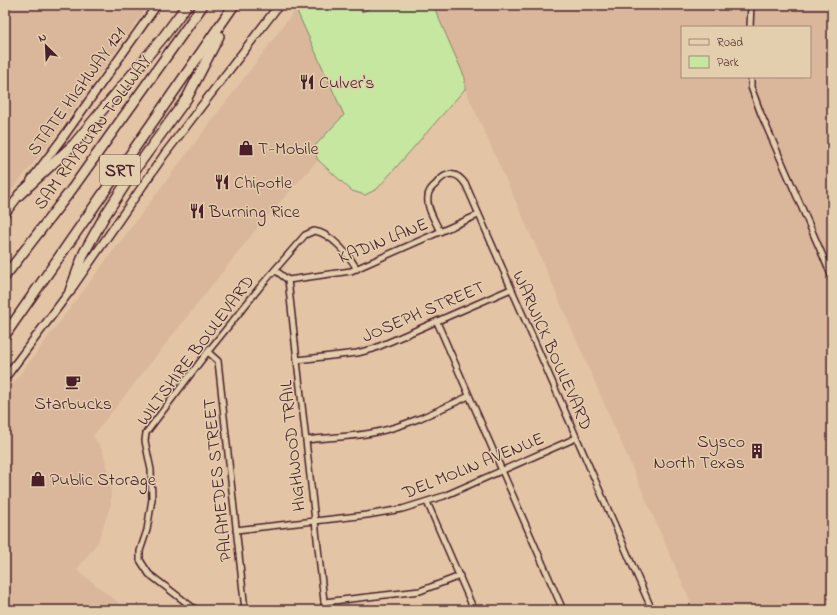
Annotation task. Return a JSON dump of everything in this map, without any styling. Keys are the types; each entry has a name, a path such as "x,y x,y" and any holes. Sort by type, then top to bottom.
{"highway":[{"path":"20,195 74,144 164,36 186,5"},
{"name":"SAM RAYBURN TOLLWAY","path":"5,276 72,189 203,5"},
{"path":"70,291 84,253 97,229 134,171 187,98 234,5"},
{"name":"SRT","path":"5,335 234,5"}],"main road":[{"name":"STATE HIGHWAY 121","path":"5,214 64,136 157,5"},
{"path":"5,378 70,291 164,155 280,5"}],"street":[{"path":"750,26 751,5"},
{"path":"751,78 751,87 761,114 832,277"},
{"name":"WARWICK BOULEVARD","path":"440,232 431,211 428,198 430,190 441,178 446,175 454,175 463,180 652,610"},
{"name":"KADIN LANE","path":"288,280 345,273 357,269 478,215"},
{"name":"WILTSHIRE BOULEVARD","path":"196,610 149,574 142,565 139,556 149,518 152,498 151,470 145,441 146,433 208,352 302,237 310,232 316,231 324,234 348,255 357,269"},
{"path":"275,270 288,280"},
{"name":"HIGHWOOD TRAIL","path":"288,280 325,610"},
{"name":"JOSEPH STREET","path":"297,360 357,353 373,349 511,289"},
{"path":"437,322 563,610"},
{"name":"PALAMEDES STREET","path":"208,352 218,361 245,610"},
{"path":"306,440 369,434 390,429 469,396"},
{"name":"DEL MOLIN AVENUE","path":"236,530 390,512 427,502 576,438"},
{"path":"427,502 474,610"},
{"path":"324,602 420,591 460,576"}],"shaded area":[{"path":"5,5 149,5 47,146 5,199"},
{"path":"359,5 378,5 362,12"},
{"path":"433,5 832,5 832,610 694,610 524,220 465,89 465,78"},
{"path":"296,9 344,115 313,148 318,160 262,222 93,436 102,449 111,479 111,504 98,542 77,570 128,610 5,610 5,394"}],"green space":[{"path":"299,5 359,5 362,12 378,5 433,5 465,78 465,89 377,189 365,195 352,191 318,160 313,148 344,115 296,9"}],"place":[{"name":"Culver's","path":"307,82"},
{"name":"T-Mobile","path":"246,148"},
{"name":"Chipotle","path":"222,182"},
{"name":"Burning Rice","path":"197,211"},
{"name":"Starbucks","path":"73,382"},
{"name":"Sysco North Texas","path":"757,451"},
{"name":"Public Storage","path":"38,479"}]}
